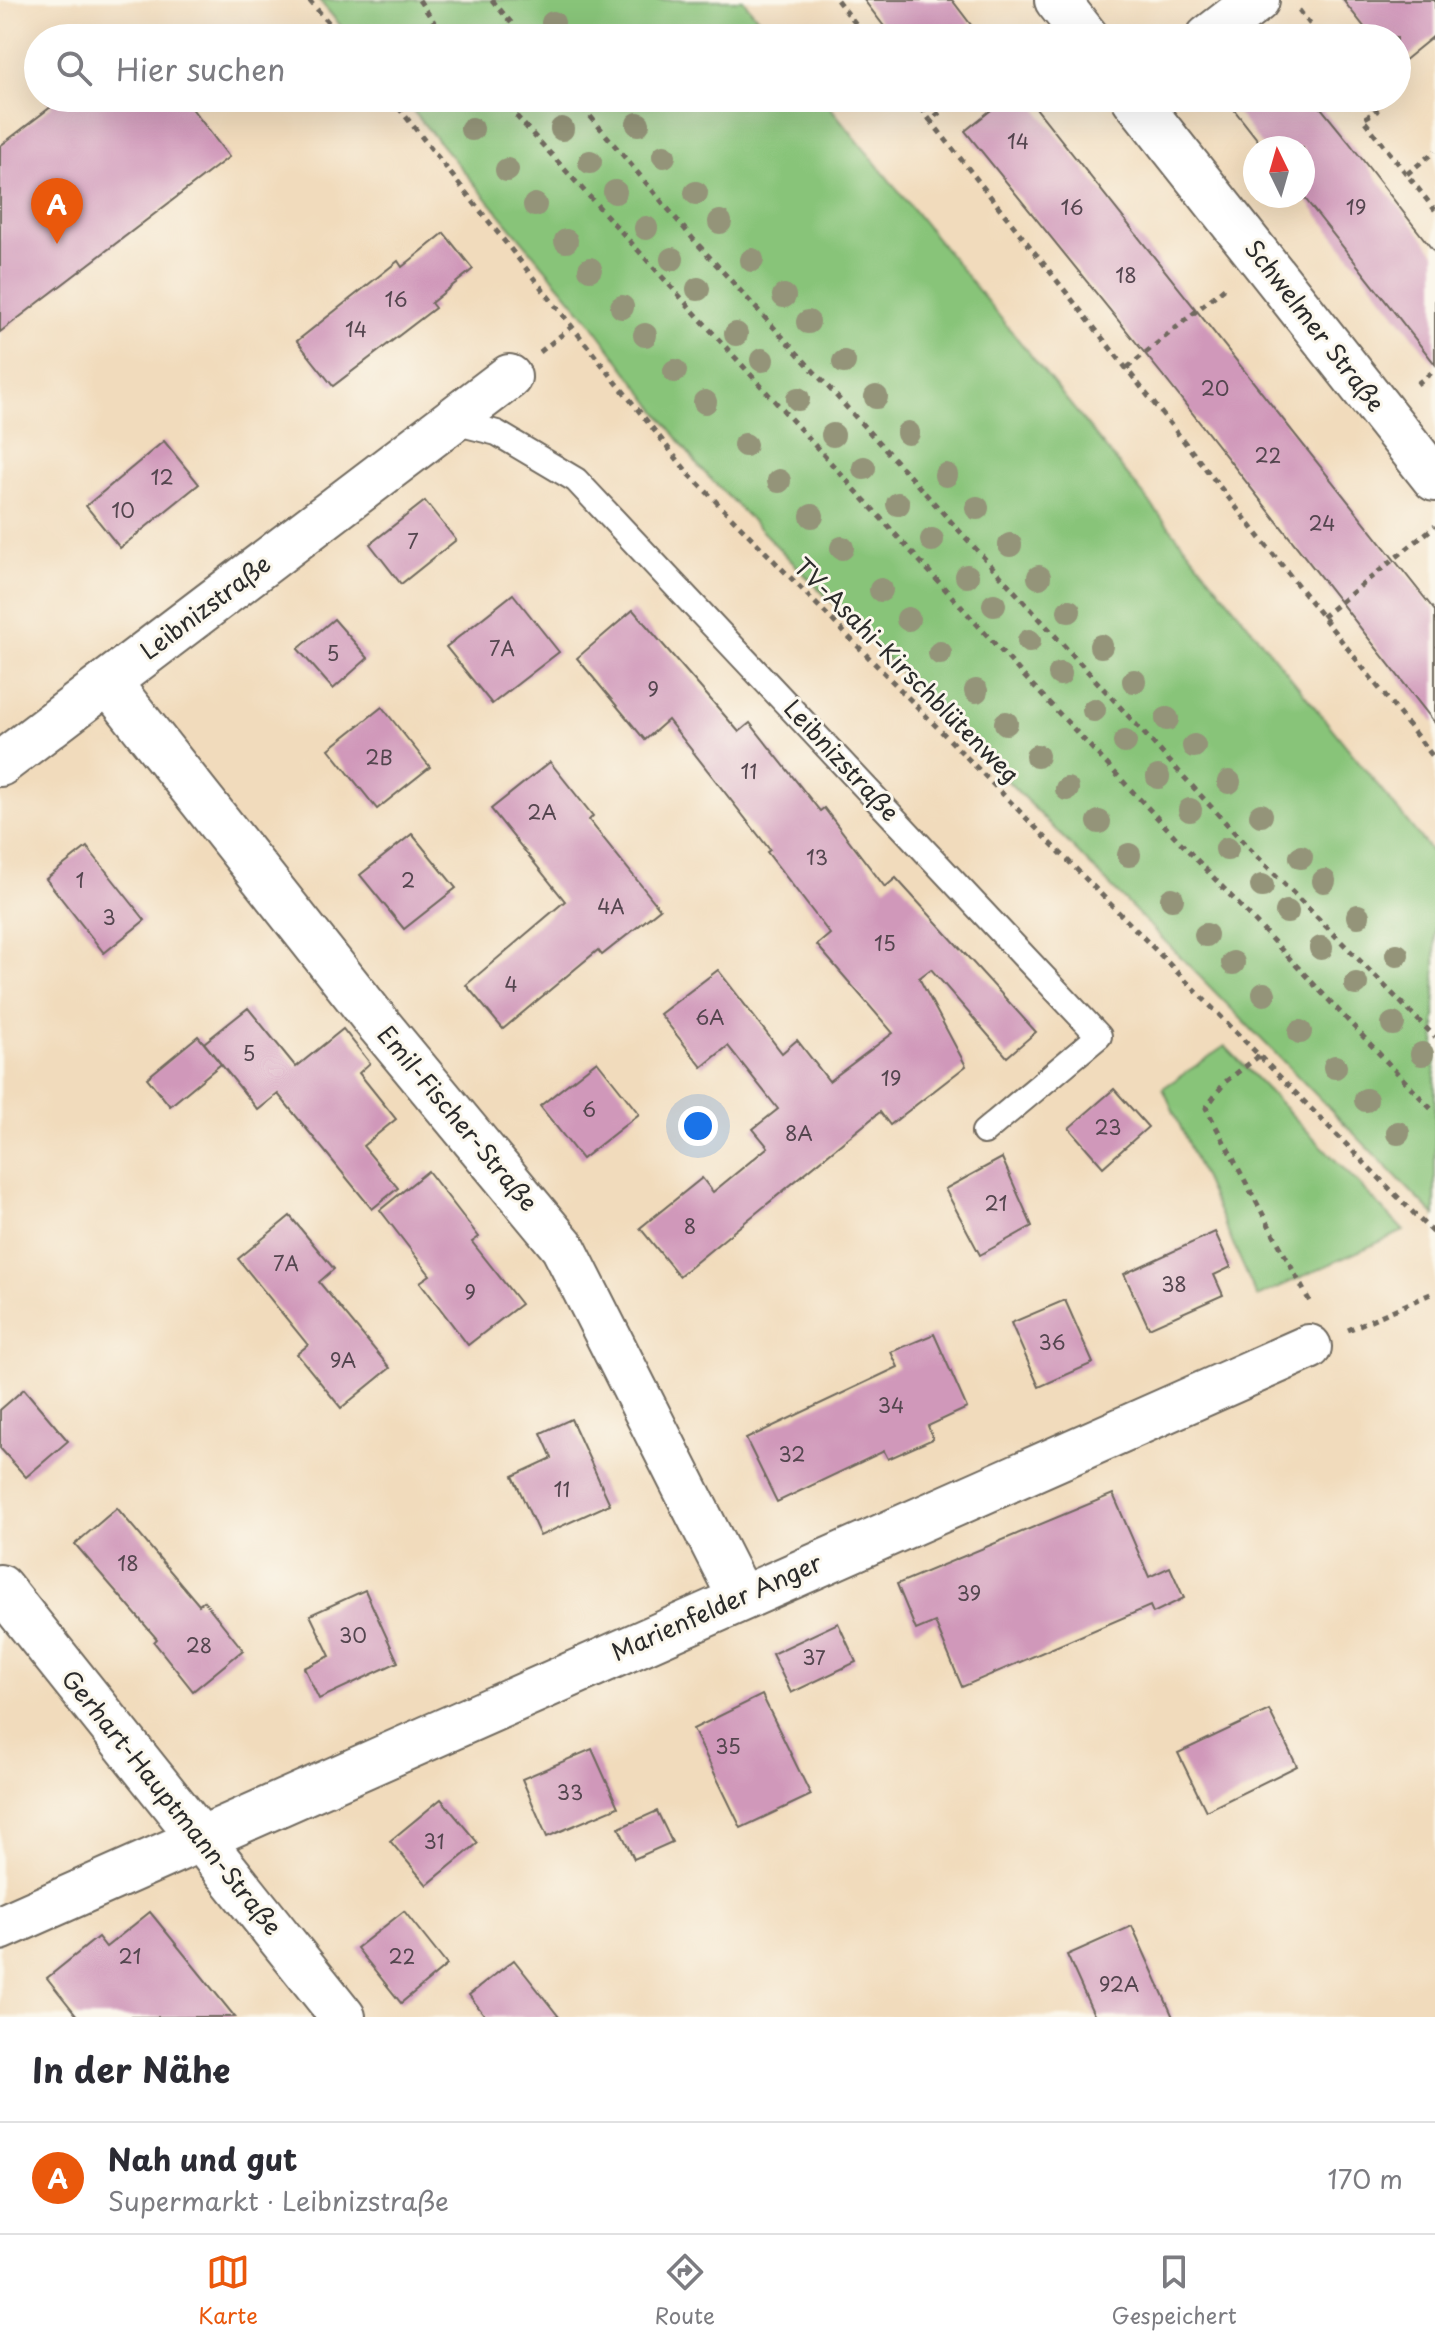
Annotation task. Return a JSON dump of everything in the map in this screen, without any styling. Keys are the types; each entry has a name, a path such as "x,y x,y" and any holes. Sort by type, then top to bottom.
{"street":[{"path":"1057,0 1076,24"},
{"path":"1234,24 1275,2"},
{"name":"Schwelmer Straße","path":"1145,112 1435,479"},
{"name":"Leibnizstraße","path":"0,764 509,377"},
{"name":"Emil-Fischer-Straße","path":"108,682 380,1026 563,1247 740,1597"},
{"name":"Marienfelder Anger","path":"0,1928 740,1597 1319,1343"},
{"name":"Gerhart-Hauptmann-Straße","path":"0,1587 343,2017"}],"lane":[{"name":"Leibnizstraße","path":"450,421 497,433 576,480 1099,1036 984,1132"}],"path":[{"path":"309,0 330,24"},
{"path":"419,0 435,24"},
{"path":"492,0 512,24"},
{"path":"837,0 856,24"},
{"path":"1275,2 1303,24"},
{"name":"TV-Asahi-Kirschblütenweg","path":"402,112 688,473 1435,1235"},
{"path":"513,112 1023,675 1435,1113"},
{"path":"587,112 694,240 1246,845 1435,1037"},
{"path":"924,112 1435,759"},
{"path":"930,120 941,112"},
{"path":"1375,112 1363,119 1435,210"},
{"path":"1407,174 1435,151"},
{"path":"1127,368 1260,258"},
{"path":"1415,386 1435,370"},
{"path":"1322,617 1435,526"},
{"path":"1259,1056 1225,1082 1206,1108 1319,1343 1435,1292"}],"green space":[{"path":"319,0 743,0 763,24 339,24"},
{"path":"414,112 834,112 1435,856 1435,1216 699,467 588,319"},
{"path":"1225,1046 1404,1231 1257,1297 1163,1088"}],"building":[{"path":"864,0 952,0 970,24 882,24"},
{"path":"1343,0 1435,0 1435,35 1411,55 1411,24 1362,24"},
{"path":"44,112 195,112 229,157 0,332 0,146"},
{"path":"989,112 1039,112 1435,611 1435,723 1164,377 965,131"},
{"path":"1236,112 1324,112 1348,141 1435,253 1435,364 1312,208 1315,208 1315,136 1255,136"},
{"path":"444,233 473,269 431,303 435,308 333,386 297,341 398,261 402,267"},
{"path":"164,441 199,484 120,548 86,506"},
{"path":"425,501 456,540 401,584 370,544"},
{"path":"513,594 559,652 492,704 446,647"},
{"path":"633,610 739,732 750,723 820,811 824,808 885,887 896,878 1036,1032 1007,1057 931,969 919,978 966,1066 890,1125 880,1112 679,1276 640,1228 702,1178 713,1192 768,1147 753,1129 778,1109 728,1046 702,1067 660,1014 718,970 782,1053 797,1040 829,1081 893,1033 817,945 830,934 767,852 770,850 668,720 645,740 577,658"},
{"path":"334,619 368,658 333,689 298,649"},
{"path":"382,707 430,767 377,809 329,749"},
{"path":"550,762 593,816 589,820 660,909 602,955 598,950 503,1029 466,985 565,901 491,809"},
{"path":"412,834 456,888 404,929 360,875"},
{"path":"87,847 145,920 104,953 46,879"},
{"path":"248,1008 296,1067 343,1029 370,1063 359,1073 396,1119 363,1146 398,1188 372,1209 278,1094 258,1110 204,1043"},
{"path":"198,1036 221,1064 170,1106 147,1078"},
{"path":"597,1061 639,1114 582,1159 540,1106"},
{"path":"1114,1089 1148,1127 1103,1167 1069,1128"},
{"path":"1002,1158 1032,1226 980,1255 945,1189"},
{"path":"428,1171 479,1237 472,1242 521,1304 468,1345 420,1282 430,1275 380,1210"},
{"path":"290,1216 334,1269 319,1282 390,1368 341,1408 297,1354 308,1345 238,1259"},
{"path":"1215,1232 1231,1267 1214,1275 1223,1295 1149,1328 1124,1274"},
{"path":"1065,1300 1093,1363 1039,1387 1011,1323"},
{"path":"934,1334 967,1408 928,1426 933,1439 888,1459 884,1451 777,1502 746,1439 898,1367 891,1352"},
{"path":"24,1389 68,1441 26,1477 0,1448 0,1410"},
{"path":"571,1419 610,1504 540,1536 513,1476 552,1458 541,1433"},
{"path":"1113,1494 1149,1577 1170,1567 1184,1598 1153,1613 1150,1606 962,1687 935,1622 916,1630 897,1584"},
{"path":"117,1508 199,1605 204,1601 243,1650 193,1691 154,1642 157,1639 75,1544"},
{"path":"365,1590 398,1662 319,1699 304,1668 330,1656 310,1615"},
{"path":"838,1623 856,1662 791,1693 772,1654"},
{"path":"762,1695 811,1795 741,1828 693,1729"},
{"path":"1269,1710 1297,1766 1206,1811 1178,1753"},
{"path":"592,1749 618,1807 547,1837 522,1779"},
{"path":"441,1799 478,1843 427,1885 390,1841"},
{"path":"657,1811 672,1842 634,1859 619,1828"},
{"path":"404,1911 447,1965 401,2003 357,1948"},
{"path":"150,1912 235,2017 78,2017 47,1978 98,1937 106,1947"},
{"path":"1132,1926 1173,2017 1095,2017 1067,1955"},
{"path":"514,1960 559,2017 486,2017 469,1995"}],"place":[{"name":"Nah und gut","path":"57,244"}]}
